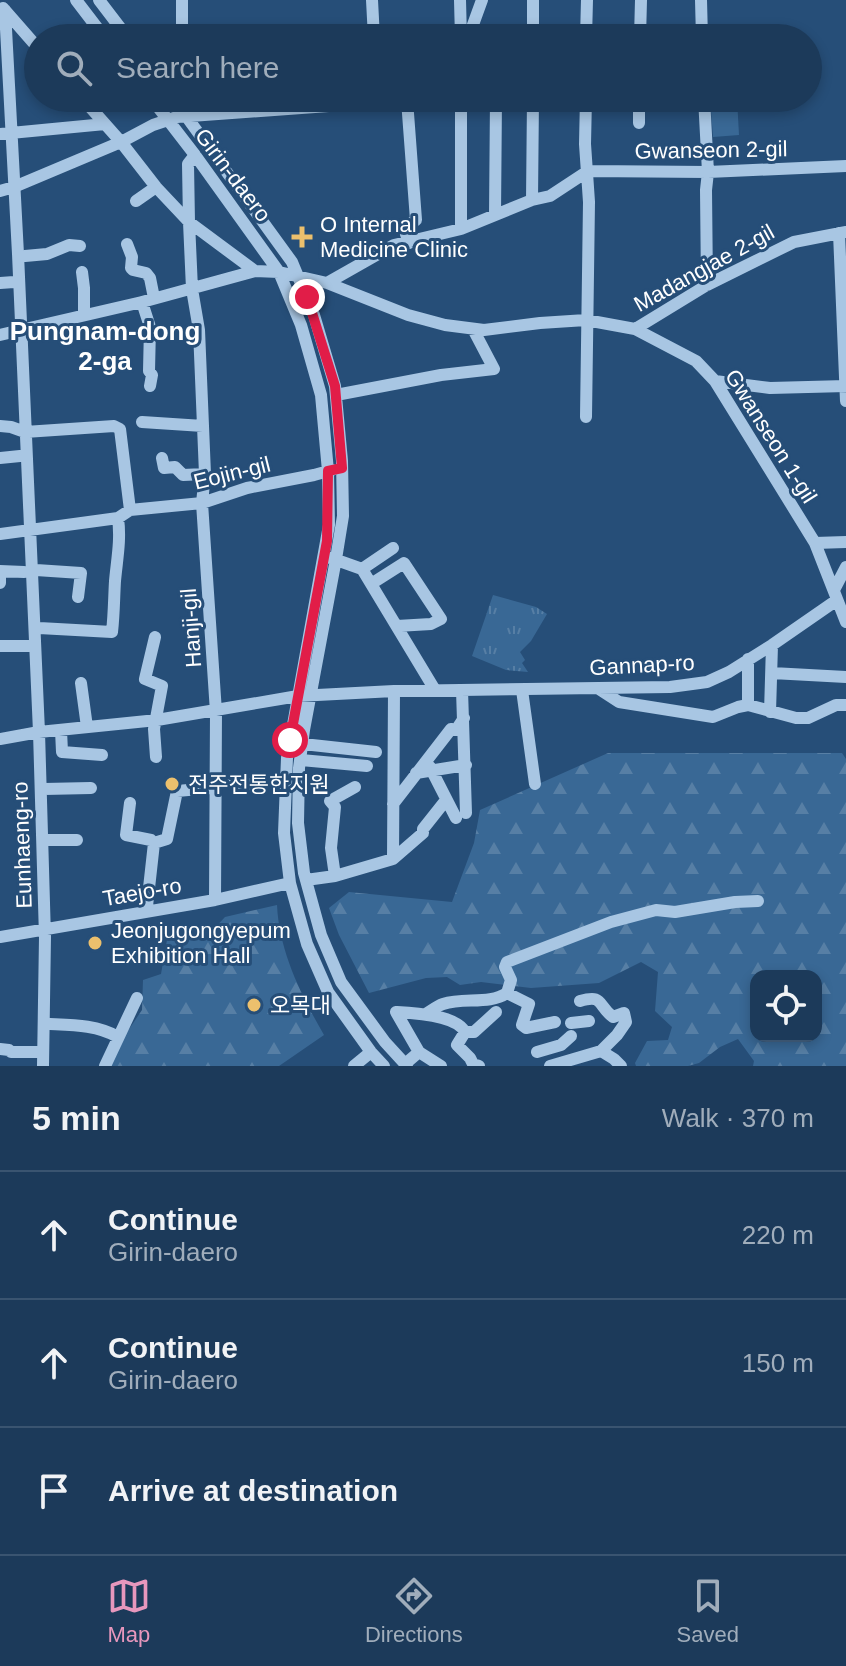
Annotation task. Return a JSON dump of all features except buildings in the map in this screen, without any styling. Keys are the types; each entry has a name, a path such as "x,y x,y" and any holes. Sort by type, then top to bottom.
{"street":[{"path":"76,0 94,24"},
{"path":"99,0 117,24"},
{"path":"182,0 182,24"},
{"path":"372,0 373,24"},
{"path":"460,0 461,24"},
{"path":"533,0 533,24"},
{"path":"586,24 587,0"},
{"path":"640,24 641,0"},
{"path":"701,0 702,24"},
{"path":"473,24 481,3"},
{"path":"3,7 24,32"},
{"name":"Eunhaeng-ro","path":"3,7 6,134 14,187 22,330 39,732 45,930 43,1066"},
{"path":"94,112 189,222 255,271"},
{"path":"0,191 121,142 173,112"},
{"name":"Girin-daero","path":"179,112 195,155 279,272 301,325 321,395 328,471 330,558"},
{"name":"Girin-daero","path":"180,112 285,250 314,315 335,386 343,516 330,558 304,696 287,758 284,833 290,883 307,944 328,992 384,1066"},
{"path":"403,112 416,220 404,228 409,243"},
{"path":"461,112 461,229"},
{"path":"495,215 496,112"},
{"path":"532,200 533,112"},
{"path":"586,112 589,229 586,417"},
{"path":"639,112 639,123"},
{"path":"705,112 708,172 707,285"},
{"path":"6,134 105,124"},
{"name":"Hanji-gil","path":"195,155 188,164 189,222 192,289 199,330 205,474 202,503 216,712 213,784 215,900"},
{"name":"Gwanseon 2-gil","path":"588,171 708,172 841,166"},
{"path":"327,283 394,245 461,229 532,200 550,196 588,171"},
{"path":"136,201 156,187"},
{"name":"Madangjae 2-gil","path":"635,329 707,285 794,242 842,232 846,401"},
{"path":"127,244 132,257 131,268 146,273 150,278 150,386"},
{"path":"25,256 80,246"},
{"name":"Gwanseon 1-gil","path":"0,335 255,271 298,275 327,283 408,315 445,325 484,330 586,320 635,329 696,361 715,381 815,543 846,622"},
{"path":"82,272 84,314"},
{"path":"0,283 14,282"},
{"path":"336,395 441,375 494,369 473,329"},
{"path":"715,381 770,388 846,386"},
{"path":"142,422 203,426"},
{"path":"0,426 25,432 114,426 120,429 130,510"},
{"path":"0,458 20,456"},
{"path":"162,458 164,468 175,467 183,475 205,474"},
{"name":"Eojin-gil","path":"0,534 118,518 130,510 202,503 247,488 342,468"},
{"path":"39,628 112,632 121,535 118,518"},
{"path":"815,543 846,542 846,532"},
{"path":"362,569 393,548"},
{"path":"330,558 362,569 435,690"},
{"path":"371,584 404,563 448,620 397,626"},
{"path":"836,595 846,567"},
{"path":"0,583 0,571 81,573 78,597"},
{"name":"Gannap-ro","path":"0,739 216,712 304,696 394,691 670,687 707,682 772,645 836,595"},
{"path":"155,637 154,652 145,679 162,686 154,729 156,757"},
{"path":"770,712 772,645"},
{"path":"0,646 35,646"},
{"path":"748,659 748,705"},
{"path":"772,673 846,677"},
{"path":"81,683 87,727"},
{"path":"599,689 619,702 713,717 748,705 796,718 808,718 836,705 846,705"},
{"path":"429,766 446,800 461,815 466,765 462,690"},
{"path":"522,690 535,784"},
{"path":"393,859 394,691"},
{"name":"Girin-daero","path":"304,696 298,823 306,880 321,935 341,982 406,1065"},
{"path":"429,766 451,729 456,730 464,718"},
{"path":"61,730 62,752 102,755"},
{"path":"303,744 376,752"},
{"path":"301,760 367,766"},
{"path":"393,777 417,773 429,766 466,765"},
{"path":"393,804 417,773"},
{"path":"213,784 254,785"},
{"name":"Taejo-ro","path":"147,906 154,843 167,839 177,791 213,784"},
{"path":"335,876 331,848 335,807 330,801 355,787"},
{"name":"Eunhaeng-ro","path":"44,789 91,788"},
{"path":"306,880 335,876 393,859 423,833 446,800"},
{"path":"130,803 126,835 154,843"},
{"name":"Eunhaeng-ro","path":"46,840 77,840"},
{"name":"Taejo-ro","path":"0,937 215,900 290,883"},
{"path":"426,1014 442,1004 499,998 507,993 511,980 505,967 507,962 611,922 656,910 675,912 758,901"},
{"path":"507,993 529,1004 522,1025 526,1028 555,1022"},
{"path":"105,1066 137,998"},
{"path":"550,1066 601,1051 626,1022 624,1013 613,1017 601,1002 591,998 580,1001"},
{"path":"441,1066 419,1052 396,1012 426,1014 458,1023 465,1032"},
{"path":"465,1032 474,1032 496,1012"},
{"path":"537,1052 589,1021"},
{"path":"50,1024 98,1029 118,1037"},
{"path":"465,1032 457,1045 475,1065"},
{"path":"568,1034 565,1047 570,1060"},
{"path":"547,1036 568,1034"},
{"path":"0,1049 40,1052"},
{"path":"601,1051 621,1066"},
{"path":"354,1066 371,1052"},
{"path":"406,1065 419,1052"}],"green space":[{"path":"711,112 738,112 739,135 713,137"},
{"path":"493,595 536,607 547,614 531,641 520,652 528,672 506,670 472,656"},
{"path":"608,753 842,753 846,759 846,1066 753,1066 754,1061 738,1039 720,1047 699,1063 688,1066 636,1066 647,1041 668,1040 672,1027 655,1011 658,972 641,962 599,983 531,988 481,982 460,985 447,977 426,978 369,993 339,935 329,908 349,892 452,902 474,843 480,810"},
{"path":"277,905 287,956 324,1035 279,1066 110,1066 119,1044 142,1010 143,980 161,974 167,940 211,932 225,917"}],"place":[{"name":"O Internal Medicine Clinic","path":"302,237"},
{"name":"전주전통한지원","path":"172,784"},
{"name":"Jeonjugongyepum Exhibition Hall","path":"95,943"},
{"name":"오목대","path":"254,1005"}],"district":[{"name":"Pungnam-dong 2-ga","path":"105,346"}],"route":[{"path":"290,740 327,541 328,471 342,468 335,386 307,297"}]}
